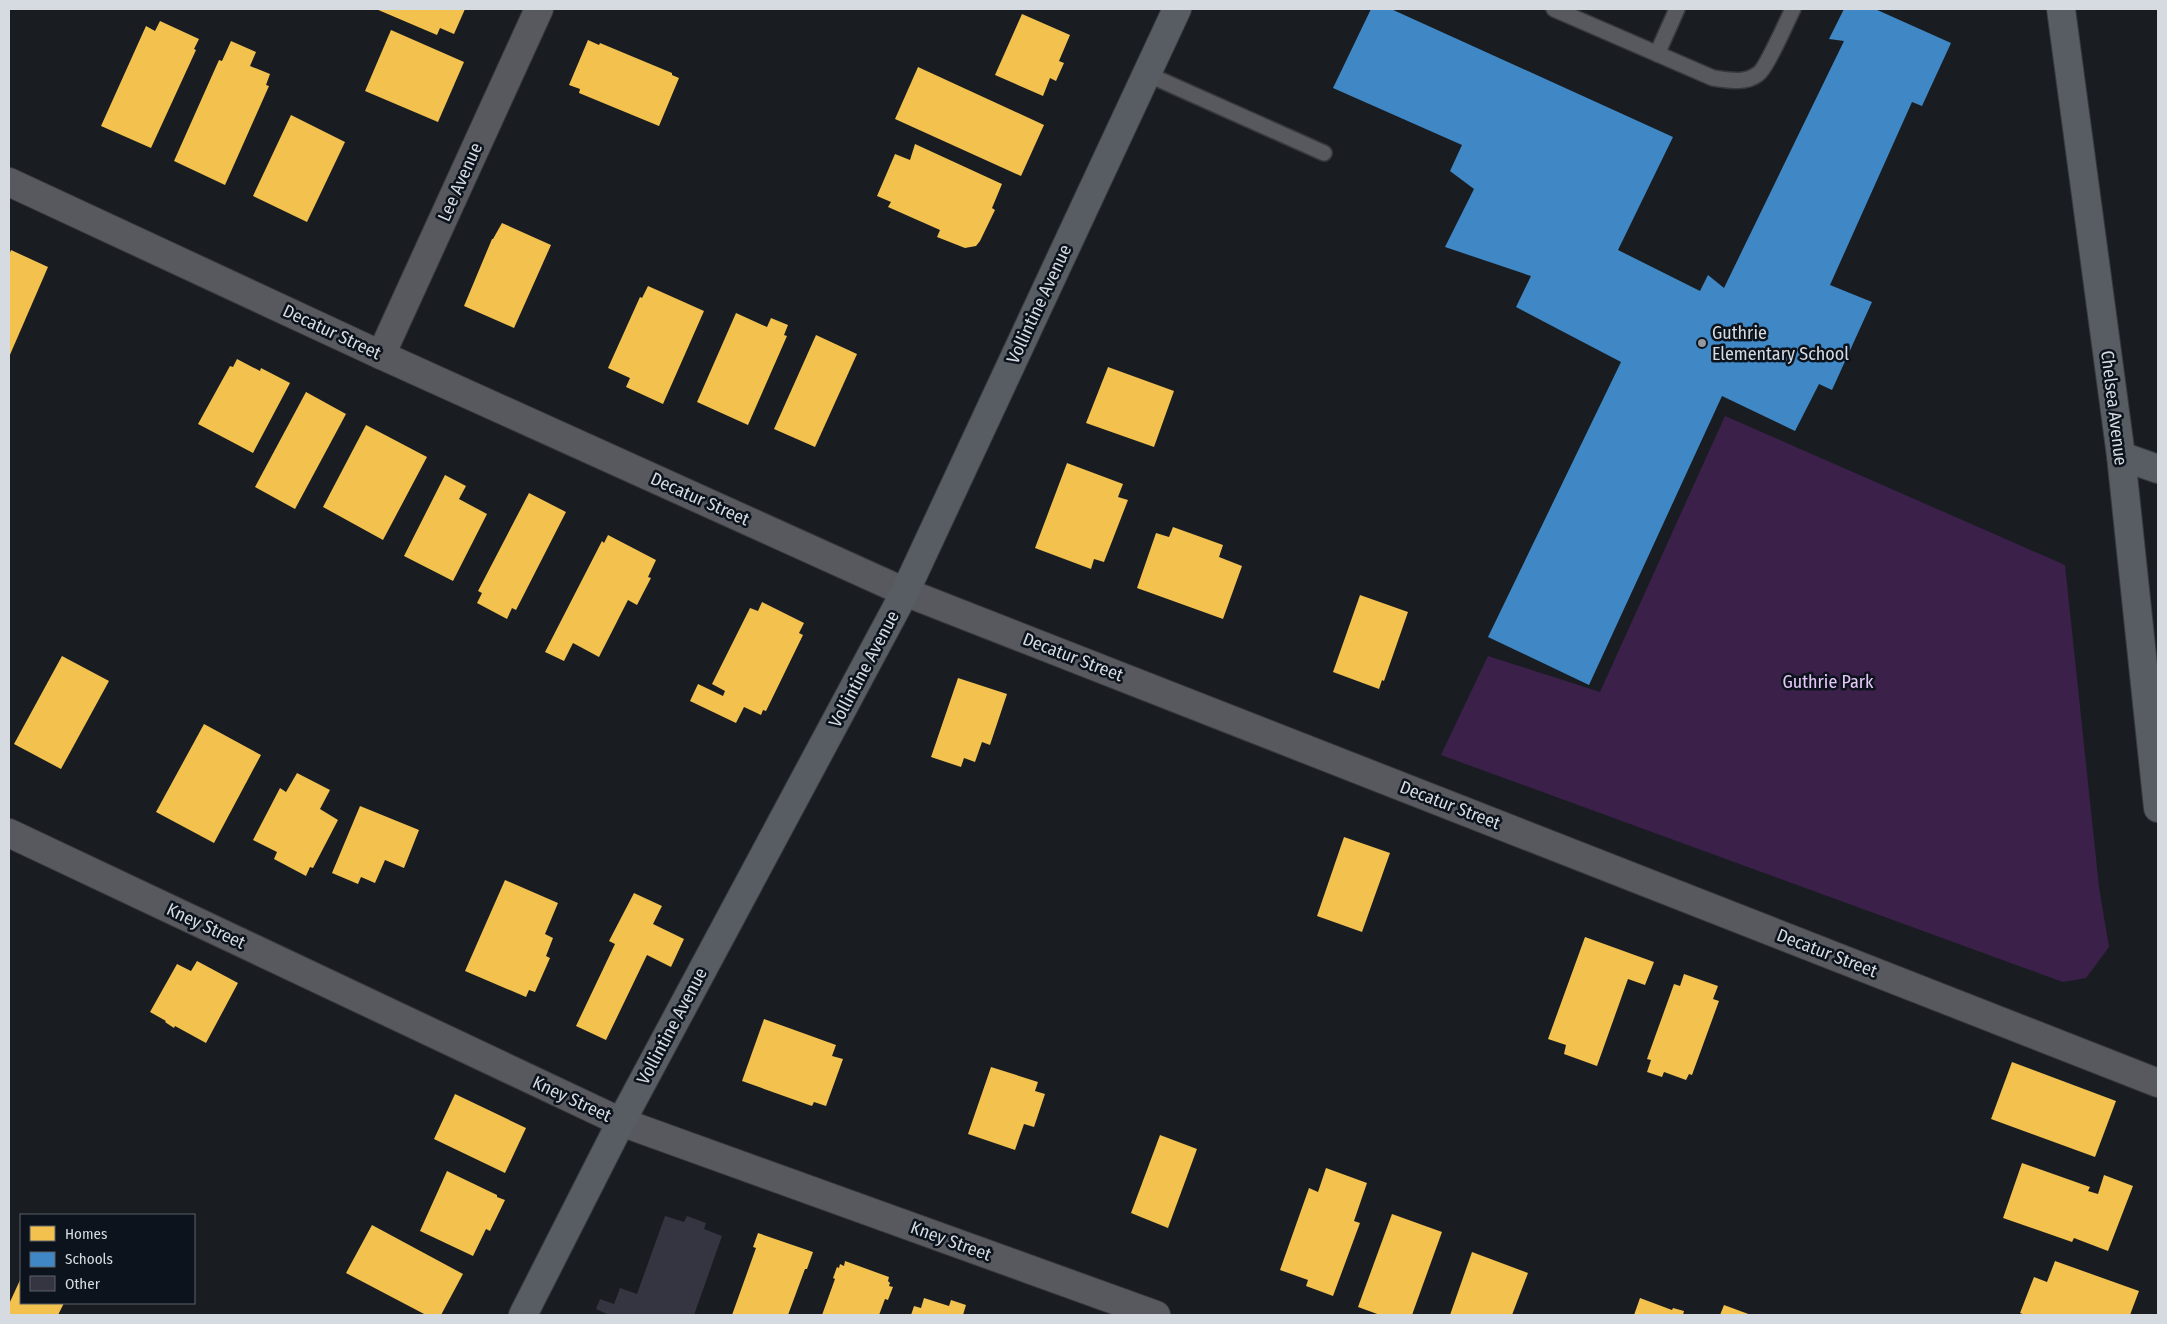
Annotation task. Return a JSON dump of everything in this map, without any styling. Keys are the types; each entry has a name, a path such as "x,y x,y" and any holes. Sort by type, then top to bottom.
{"street":[{"name":"Lee Avenue","path":"381,355 539,9"},
{"name":"Vollintine Avenue","path":"522,1315 621,1122 905,592 1177,9"},
{"name":"Chelsea Avenue","path":"2061,9 2121,456 2158,808"},
{"name":"Decatur Street","path":"9,182 381,355 905,592 2158,1082"},
{"path":"2121,456 2158,469"},
{"name":"Kney Street","path":"9,833 621,1122 1156,1315"}],"lane":[{"path":"1656,54 1677,9"},
{"path":"1558,10 1713,78 1733,81 1748,79 1760,73 1793,9"},
{"path":"1147,74 1324,153"}],"green space":[{"name":"Guthrie Park","path":"1725,416 2065,565 2099,887 2109,947 2086,978 2063,982 1441,755 1488,656 1600,692"}],"building: Homes":[{"path":"376,9 465,9 454,34 440,28 437,35"},
{"path":"1022,14 1070,35 1059,61 1064,63 1056,81 1050,78 1043,96 995,75"},
{"path":"160,21 199,39 194,49 196,50 151,148 101,126 146,26 155,31"},
{"path":"391,30 464,62 438,122 365,91"},
{"path":"588,40 599,45 600,43 672,73 672,75 679,78 659,126 579,93 580,89 569,85"},
{"path":"231,41 256,52 250,66 270,74 266,85 269,86 225,185 174,161 219,60 222,61"},
{"path":"918,67 1044,125 1021,176 895,119"},
{"path":"291,115 345,142 307,222 253,196"},
{"path":"915,144 1002,184 992,208 995,210 976,246 965,248 937,237 940,230 888,207 891,202 877,196 895,154 910,160"},
{"path":"502,223 551,245 514,328 464,306 492,239"},
{"path":"11,250 48,267 9,357 9,255"},
{"path":"648,286 704,311 663,404 626,387 630,378 608,368 640,297 642,298"},
{"path":"736,313 767,327 771,318 788,325 784,335 787,336 748,425 697,402"},
{"path":"816,335 857,354 815,447 774,429"},
{"path":"237,359 260,371 261,368 290,383 253,453 198,424 230,366 233,367"},
{"path":"1108,367 1174,391 1154,447 1086,423"},
{"path":"306,392 346,414 295,509 255,487"},
{"path":"366,425 427,457 383,540 323,507"},
{"path":"1067,463 1123,484 1118,497 1128,500 1104,562 1094,559 1091,569 1035,548"},
{"path":"445,475 466,486 459,499 487,514 453,581 404,556"},
{"path":"529,493 566,512 516,610 512,608 507,619 477,603 482,593 478,591"},
{"path":"1173,527 1223,545 1219,557 1242,566 1223,619 1137,588 1156,533 1169,537"},
{"path":"608,535 656,560 648,577 651,578 637,605 628,600 599,657 573,643 564,661 545,652 602,541 604,543"},
{"path":"1360,595 1408,612 1384,681 1382,680 1379,689 1333,672"},
{"path":"762,602 804,623 799,633 803,635 766,711 763,710 761,715 744,707 736,723 690,701 698,684 723,696 725,691 712,684 750,608 758,611"},
{"path":"62,656 109,681 61,769 14,744"},
{"path":"958,678 1007,694 990,745 982,742 975,762 964,758 961,767 931,757"},
{"path":"204,724 261,755 214,843 156,812"},
{"path":"297,773 330,790 320,809 338,820 313,868 310,867 306,876 274,859 277,852 253,840 280,788 286,792"},
{"path":"360,806 419,830 404,868 385,860 375,883 361,877 358,884 332,873"},
{"path":"1344,837 1390,853 1362,932 1317,916"},
{"path":"505,880 558,903 545,934 553,938 546,956 550,958 535,992 529,990 526,997 465,971"},
{"path":"634,893 662,906 653,924 684,939 671,967 647,955 606,1040 576,1026 615,944 609,941"},
{"path":"1585,937 1654,962 1645,985 1628,979 1597,1066 1564,1054 1566,1045 1548,1039"},
{"path":"197,961 238,983 206,1043 175,1026 174,1028 150,1012 177,964 191,971"},
{"path":"1684,974 1718,986 1713,999 1719,1001 1692,1075 1689,1074 1686,1080 1664,1072 1662,1077 1647,1072 1651,1060 1647,1059 1674,984 1680,986"},
{"path":"764,1019 836,1045 832,1056 843,1059 826,1106 814,1102 812,1106 742,1081"},
{"path":"2012,1062 2116,1101 2095,1157 1991,1119"},
{"path":"991,1067 1038,1082 1035,1091 1045,1094 1034,1127 1024,1124 1015,1150 968,1134"},
{"path":"455,1094 526,1128 505,1173 434,1139"},
{"path":"1160,1135 1197,1149 1168,1228 1131,1213"},
{"path":"2022,1163 2090,1187 2088,1191 2098,1194 2104,1175 2133,1186 2108,1251 2074,1238 2072,1242 2003,1218"},
{"path":"1326,1168 1367,1183 1354,1221 1360,1223 1333,1296 1306,1286 1308,1280 1280,1270 1309,1188 1318,1192"},
{"path":"447,1171 505,1200 490,1231 486,1229 473,1256 420,1231"},
{"path":"1392,1214 1442,1232 1412,1315 1380,1315 1358,1307"},
{"path":"372,1225 463,1274 441,1315 426,1315 346,1273"},
{"path":"758,1233 813,1252 788,1315 732,1315 756,1248 753,1247"},
{"path":"1472,1252 1528,1273 1512,1315 1450,1315"},
{"path":"845,1261 889,1277 889,1286 893,1287 888,1300 885,1299 879,1315 822,1315 835,1279 833,1278 837,1267 839,1268 840,1264 844,1266"},
{"path":"2055,1261 2139,1291 2130,1315 2025,1315 2020,1313 2034,1277 2047,1282"},
{"path":"20,1280 20,1304 64,1304 58,1315 9,1315 9,1304"},
{"path":"924,1298 949,1306 951,1300 966,1305 963,1315 911,1315 914,1306 921,1308"},
{"path":"1640,1298 1672,1310 1673,1308 1684,1311 1683,1315 1634,1315"},
{"path":"1724,1305 1751,1315 1720,1315"}],"building: Schools":[{"name":"Guthrie Elementary School","path":"1371,9 1391,9 1673,137 1618,250 1700,291 1708,275 1724,288 1844,41 1829,39 1844,9 1875,9 1951,43 1922,106 1912,102 1830,285 1872,302 1832,390 1819,384 1795,431 1722,396 1589,685 1488,637 1621,362 1516,307 1531,276 1445,247 1474,189 1450,171 1462,145 1333,88"}],"building: Other":[{"path":"665,1216 684,1222 687,1216 706,1223 704,1229 722,1236 694,1315 609,1315 596,1309 600,1299 614,1304 620,1288 637,1294"}],"place":[{"name":"Guthrie Elementary School","path":"1702,343"}]}
